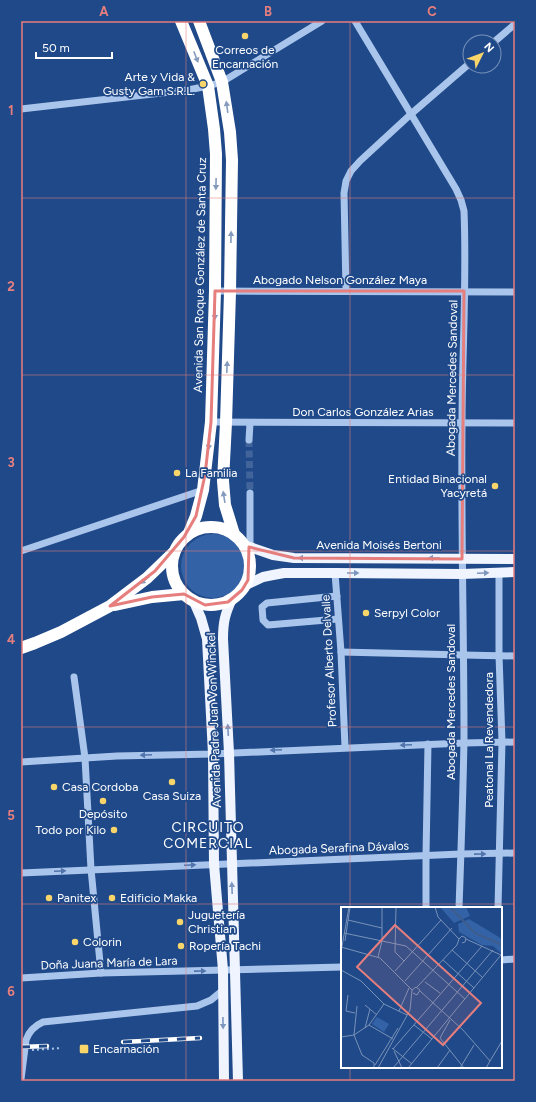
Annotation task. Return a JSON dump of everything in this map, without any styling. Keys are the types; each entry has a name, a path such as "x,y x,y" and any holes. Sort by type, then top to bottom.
{"highway":[{"name":"Avenida San Roque González de Santa Cruz","path":"181,21 208,86 216,154 215,291 211,422 202,490 196,516 189,533"},
{"path":"199,21 222,82 230,132 232,160 230,292 223,493 234,534"},
{"path":"21,648 61,632 110,606 147,578 173,554 180,542 189,533 204,527 225,529 234,534 247,546 250,575 246,585 238,595 222,604 205,605 194,602 184,594 176,584 171,566 173,554"},
{"path":"110,606 152,596 184,594"}],"main road":[{"name":"Avenida Moisés Bertoni","path":"247,546 273,555 294,558 515,559"},
{"path":"246,585 273,574 462,574 515,572"},
{"name":"Avenida Padre Juan Von Winckel","path":"232,599 226,612 223,624 223,639 229,753 238,1081"},
{"name":"Avenida Padre Juan Von Winckel","path":"194,602 201,618 207,639 213,754 214,864 223,970 224,1081"}],"street":[{"path":"21,109 188,90 222,82 322,21"},
{"name":"Abogada Mercedes Sandoval","path":"355,21 456,188 464,211 462,424 464,743 459,907"},
{"path":"502,35 515,24"},
{"path":"346,291 344,193 346,181 351,171 411,114 462,70"},
{"name":"Abogado Nelson González Maya","path":"215,291 515,292"},
{"name":"Don Carlos González Arias","path":"211,422 515,423"},
{"path":"249,440 250,423"},
{"path":"21,551 202,490"},
{"path":"247,546 250,493"},
{"name":"Peatonal La Revendedora","path":"498,907 502,742 499,656 499,572"},
{"name":"Profesor Alberto Delvalle","path":"335,573 341,652 345,747"},
{"path":"336,596 267,603 262,607 262,614 263,620 268,625 338,619"},
{"path":"341,652 515,656"},
{"path":"74,677 85,758 91,870 101,973"},
{"path":"21,762 345,747 515,742"},
{"path":"426,907 428,744"},
{"name":"Abogada Serafina Dávalos","path":"21,873 515,853"},
{"path":"502,960 515,959"},
{"name":"Doña Juana María de Lara","path":"21,978 101,973 341,966"},
{"path":"21,1079 28,1035 34,1027 42,1022 197,1006 211,1000 222,991"}],"path":[{"path":"25,1050 62,1048"}],"highlighted area":[{"path":"215,291 464,291 462,559 294,558 249,547 248,580 242,590 228,602 205,605 184,594 152,597 110,606 155,571 184,537 196,516 205,475 211,422"}],"shaded area":[{"path":"213,534 225,536 236,543 243,554 245,566 243,578 236,589 225,596 213,598 201,596 190,589 183,578 181,566 183,554 190,543 201,536"}],"tunnel":[{"path":"249,440 250,493"}],"railway":[{"path":"123,1042 200,1038"},
{"path":"21,1047 47,1046"}],"place":[{"name":"Correos de Encarnación","path":"245,36"},
{"name":"Arte y Vida & Gusty Gam S.R.L.","path":"203,84"},
{"name":"La Familia","path":"177,473"},
{"name":"Entidad Binacional Yacyretá","path":"495,486"},
{"name":"Serpyl Color","path":"366,613"},
{"name":"Casa Suiza","path":"172,782"},
{"name":"Casa Cordoba","path":"54,787"},
{"name":"Depósito","path":"103,801"},
{"name":"Todo por Kilo","path":"114,830"},
{"name":"Panitex","path":"49,898"},
{"name":"Edificio Makka","path":"112,898"},
{"name":"Juguetería Christian","path":"180,922"},
{"name":"Colorin","path":"75,942"},
{"name":"Ropería Tachi","path":"181,946"},
{"name":"Encarnación","path":"84,1049"}],"district":[{"name":"CIRCUITO COMERCIAL","path":"208,836"}]}
